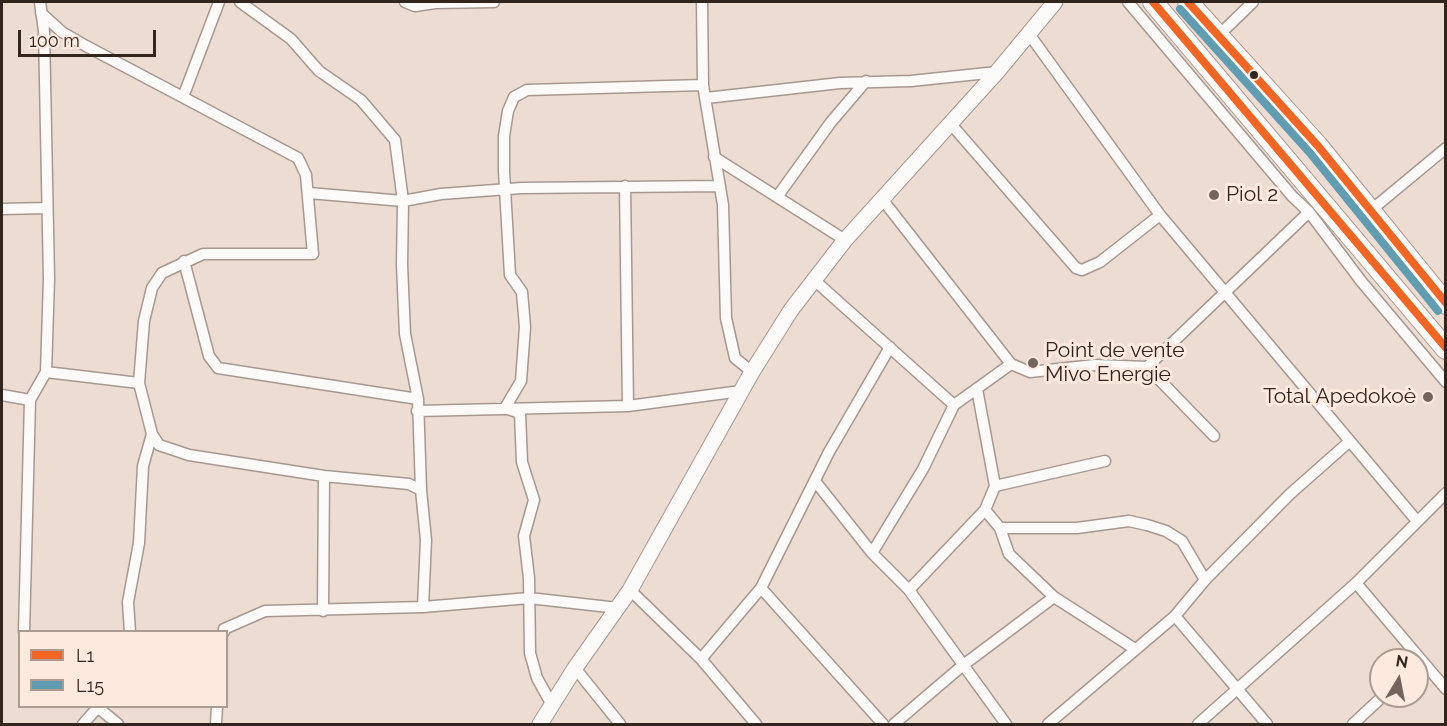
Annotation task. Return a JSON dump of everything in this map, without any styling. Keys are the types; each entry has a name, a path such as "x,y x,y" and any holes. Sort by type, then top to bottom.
{"highway":[{"path":"1153,2 1446,349"},
{"path":"1188,2 1318,146 1446,304"}],"street":[{"path":"183,97 219,2"},
{"path":"240,2 291,39 319,71 361,100 395,140 403,201 404,318 418,399 421,490 426,540 423,607"},
{"path":"405,2 415,6 435,3 495,2"},
{"path":"702,2 703,86 720,186 723,280 729,337 735,358 752,372"},
{"path":"1128,2 1292,196 1309,212 1361,281 1446,382"},
{"path":"1218,36 1253,2"},
{"path":"540,724 574,668 630,590 752,372 813,279 845,240 997,72 1029,34 1048,4"},
{"path":"41,7 57,28 78,41 231,125 298,158 306,175 312,254 203,254 162,273 152,288 144,321 139,383 152,434 159,444 172,451 324,476 409,484 421,490"},
{"path":"24,630 30,400 46,372 49,279 44,32 41,7"},
{"path":"1029,34 1160,215 1417,521"},
{"path":"706,98 866,81 911,81 997,72"},
{"path":"777,197 831,122 866,81"},
{"path":"505,408 521,381 525,327 522,292 510,275 505,189 506,118 512,100 521,91 703,86"},
{"path":"950,123 1076,268 1082,270 1100,262 1160,215"},
{"path":"1370,211 1446,148"},
{"path":"714,157 845,240"},
{"path":"625,186 627,406"},
{"path":"309,193 403,201 441,194 505,189 720,186"},
{"path":"882,199 1011,364 1030,372 1095,365 1147,367 1214,436"},
{"path":"2,210 47,208"},
{"path":"1147,367 1227,293 1309,212"},
{"path":"184,261 210,356 218,368 418,399"},
{"path":"813,279 954,405"},
{"path":"701,659 761,588 833,444 890,347"},
{"path":"872,553 924,469 954,405 1011,364"},
{"path":"46,372 139,383"},
{"path":"909,590 985,510 995,486 977,389"},
{"path":"417,411 627,406 741,392"},
{"path":"2,395 30,400"},
{"path":"505,408 520,413 522,462 534,500 524,536 530,598 530,653 537,678 552,705"},
{"path":"130,630 128,602 139,543 143,466 152,434"},
{"path":"1048,724 1175,616 1205,580 1290,494 1350,441"},
{"path":"995,486 1105,461"},
{"path":"323,611 324,476"},
{"path":"815,481 872,553 909,590 1006,724"},
{"path":"1198,724 1356,583 1446,493"},
{"path":"985,510 999,528 1009,554 1054,597 1135,649"},
{"path":"999,528 1077,528 1129,522 1147,525 1166,531 1182,541 1205,580"},
{"path":"1356,583 1408,648"},
{"path":"761,588 883,724"},
{"path":"630,590 701,659 756,724"},
{"path":"894,724 962,666 1054,597"},
{"path":"224,630 266,611 423,607 530,598 618,608"},
{"path":"1175,616 1239,688 1267,724"},
{"path":"574,668 620,724"},
{"path":"1429,672 1446,689"},
{"path":"83,724 97,708"},
{"path":"99,708 118,724"},
{"path":"216,724 218,708"},
{"path":"1353,724 1370,708"}],"transit line":[{"name":"L1","path":"1153,2 1446,348"},
{"name":"L1","path":"1188,2 1318,146 1446,303"},
{"name":"L15","path":"1180,9 1310,153 1438,311"}],"place":[{"name":"Piol 2","path":"1214,195"},
{"name":"Point de vente Mivo Energie","path":"1033,363"},
{"name":"Total Apedokoè","path":"1428,397"}]}
